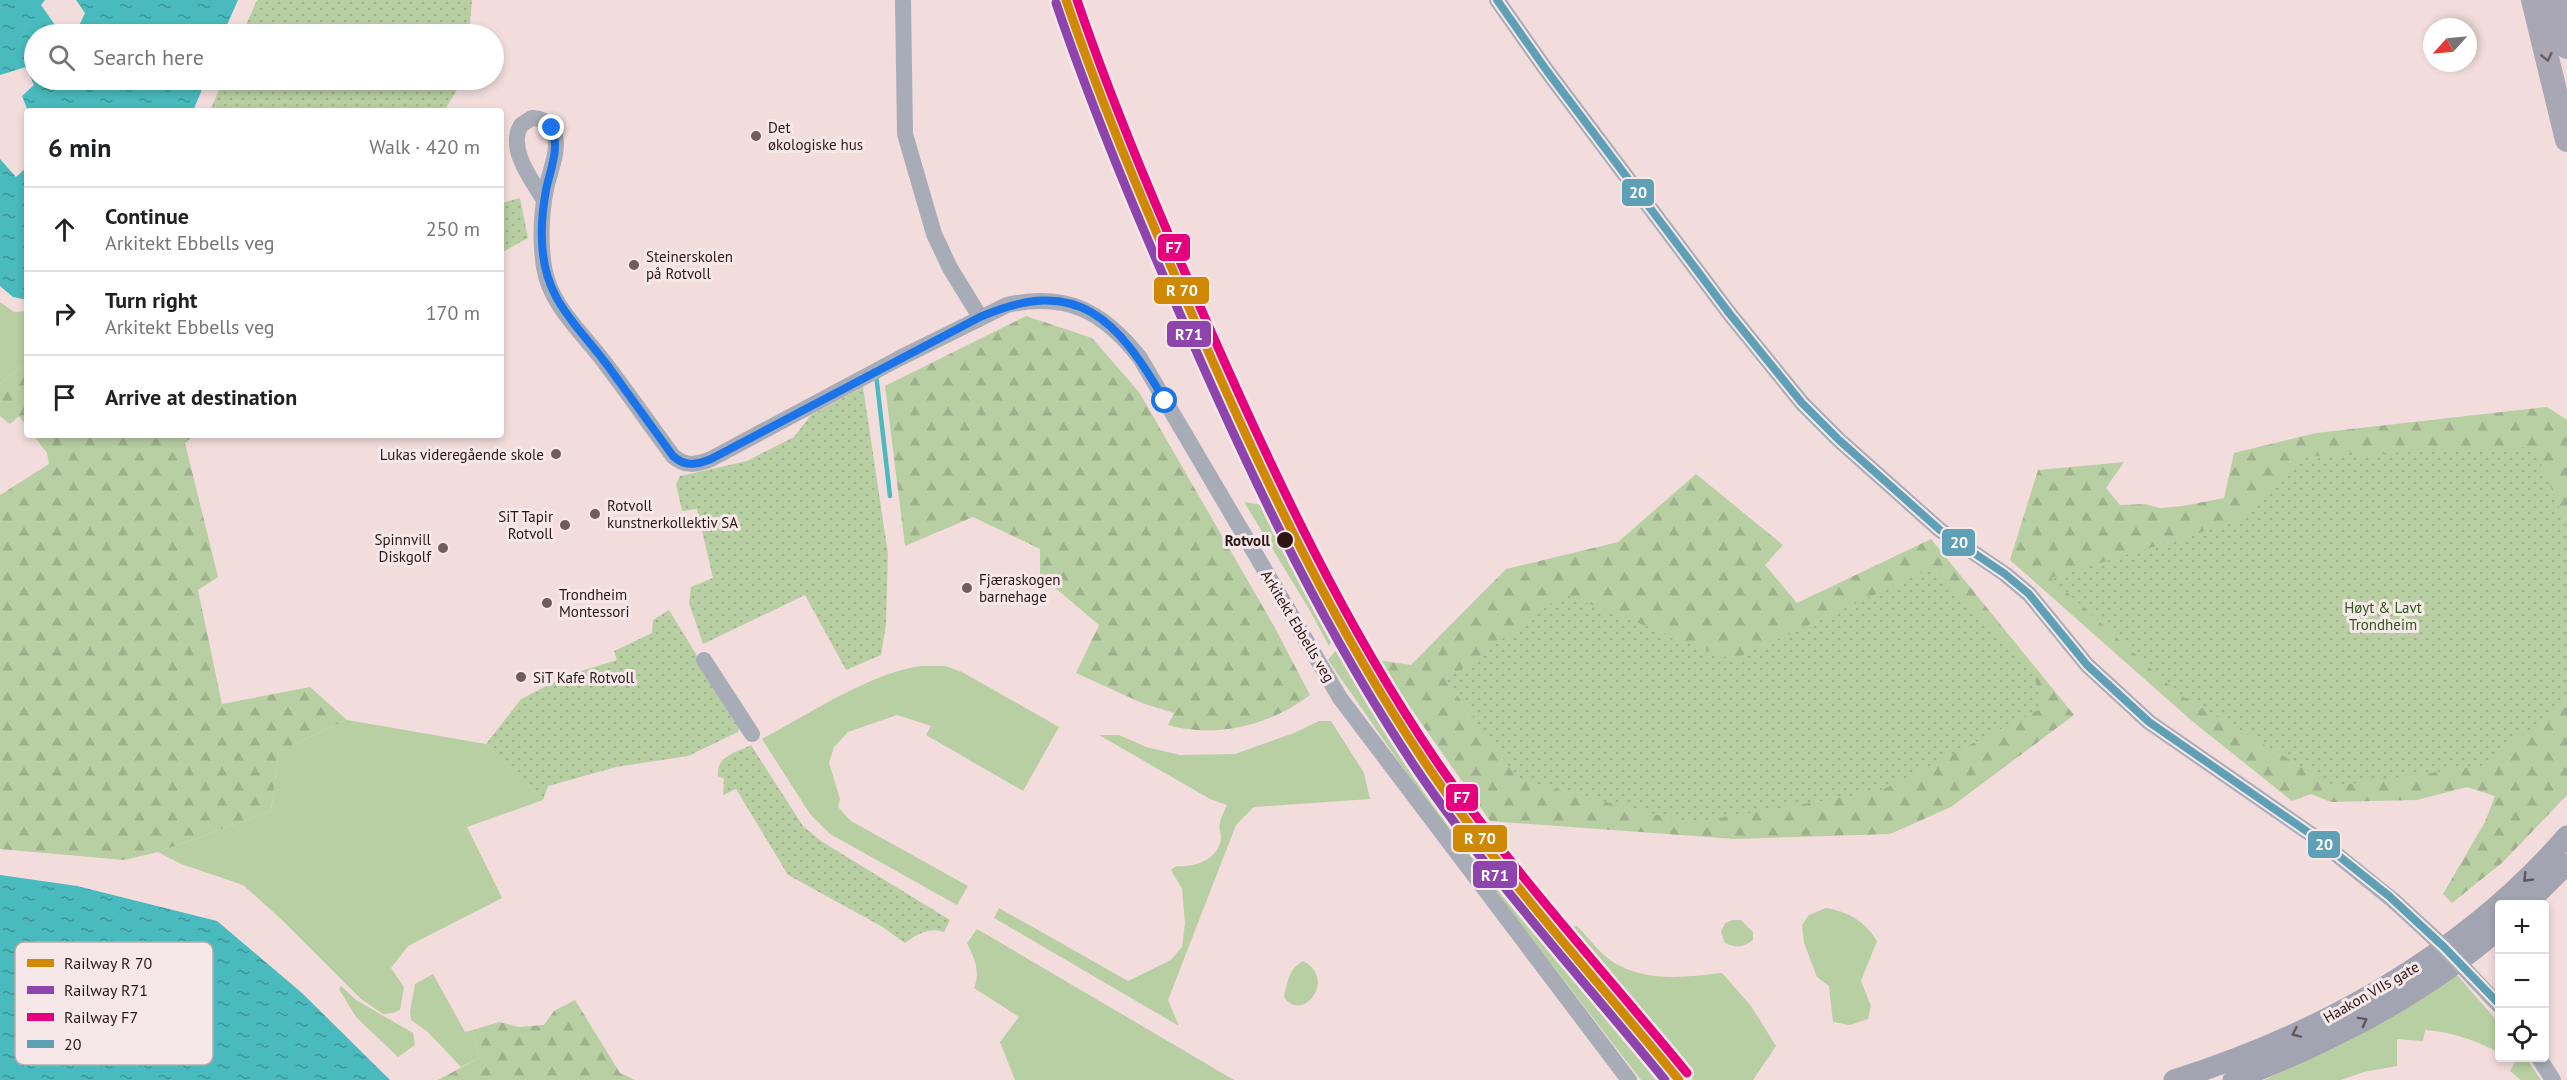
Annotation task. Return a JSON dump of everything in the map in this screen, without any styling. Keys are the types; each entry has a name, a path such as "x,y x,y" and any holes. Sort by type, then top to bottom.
{"highway":[{"path":"2533,0 2567,140"},
{"path":"2556,0 2567,47"}],"main road":[{"name":"Haakon VIIs gate","path":"2174,1080 2269,1046 2323,1021 2376,992 2428,959 2476,923 2519,886 2567,836"},
{"path":"2530,900 2567,864"},
{"name":"Haakon VIIs gate","path":"2234,1080 2277,1064 2334,1037 2386,1008 2441,974 2495,931"}],"street":[{"path":"903,0 904,134 934,234 950,268 980,317"},
{"path":"1497,0 1547,71 1729,313 1802,403 1839,440 1940,530 2029,594 2087,665 2149,722 2315,837 2391,898 2444,947 2495,1001"},
{"name":"Arkitekt Ebbells veg","path":"544,200 542,241 545,270 554,294 566,315 600,356 673,456 683,463 695,464 711,459 980,317 1007,305 1026,301 1055,300 1094,314 1127,342 1140,358 1340,698 1629,1080"},
{"path":"704,660 752,734"},
{"path":"2542,1062 2553,1080"}],"green space":[{"path":"257,0 472,0 470,24 246,24"},
{"path":"219,90 457,90 446,108 211,108"},
{"path":"520,198 528,238 504,251 504,202"},
{"path":"0,302 14,312 24,311 24,364 0,384"},
{"path":"1026,316 1092,338 1139,392 1275,628 1310,695 1278,714 1242,726 1223,730 1205,730 1168,725 1174,713 1142,703 1076,673 1099,625 1040,575 1040,549 973,517 905,546 885,386"},
{"path":"24,364 24,423 19,416 10,424 0,416 0,384"},
{"path":"863,387 888,554 886,624 881,655 846,670 805,595 703,644 689,603 691,587 713,578 697,509 682,511 676,484 680,476 747,461 794,437 811,415"},
{"name":"Høyt & Lavt Trondheim","path":"2547,407 2567,420 2567,795 2503,862 2452,903 2443,894 2485,822 2495,796 2467,787 2417,800 2331,802 2311,794 2292,801 2192,721 2010,560 2038,470 2124,462 2106,488 2120,505 2145,504 2160,508 2183,506 2224,498 2234,453 2316,433"},
{"path":"35,438 191,438 185,443 218,577 198,590 222,704 310,687 347,720 279,751 271,811 158,852 124,860 0,849 0,495 49,464 47,453"},
{"name":"Høyt & Lavt Trondheim","path":"2534,447 2567,526 2567,701 2481,766 2335,786 2180,695 2051,578 2241,520 2299,457"},
{"path":"1696,474 1783,545 1765,565 1797,603 1931,539 2074,715 1951,807 1890,834 1735,839 1490,821 1377,660 1411,665 1506,569 1618,542"},
{"path":"1244,502 1268,506 1271,513 1272,532 1289,547 1330,626 1333,638 1329,646 1309,609"},
{"path":"1934,567 2033,670 2042,708 1880,791 1690,823 1519,780 1446,680 1564,594 1733,660"},
{"path":"669,610 740,726 738,732 688,756 616,767 548,786 543,800 486,744 521,699 568,675 617,660 614,651 652,633 653,620"},
{"path":"1337,649 1347,663 1352,663 1422,771 1467,834 1665,1080 1641,1080 1431,808 1328,660"},
{"path":"921,666 945,666 962,672 1059,727 1023,791 926,735 931,726 897,715 848,732 834,747 829,763 840,799 838,807 851,821 968,886 957,905 830,834 810,814 762,739 861,685 902,670"},
{"path":"347,720 486,744 543,800 467,827 502,898 408,946 391,968 404,987 400,1010 393,1013 383,1014 361,999 280,918 243,885 181,864 158,852 271,811 279,751"},
{"path":"1319,721 1331,721 1364,773 1370,799 1254,807 1236,825 1168,1000 1179,1026 994,918 999,908 1128,981 1171,960 1182,947 1185,923 1182,889 1171,870 1176,866 1198,864 1216,851 1221,837 1219,825 1227,805 1210,799 1099,735 1119,735 1146,747 1180,755 1235,754 1294,733"},
{"path":"751,745 803,826 821,841 950,920 944,932 928,931 905,943 881,926 788,875 736,789 723,795 724,779 718,776 720,764 728,756"},
{"path":"1826,908 1855,918 1873,934 1877,941 1861,981 1871,1006 1868,1019 1850,1025 1833,1022 1829,986 1817,977 1804,943 1802,925 1809,915"},
{"path":"1741,920 1753,932 1753,940 1746,945 1739,946 1725,943 1721,932 1725,923"},
{"path":"1577,926 1608,959 1626,969 1666,977 1722,973 1751,1006 1776,1046 1753,1080 1693,1080 1571,927"},
{"path":"977,929 1234,1080 1015,1080 1000,1042 1019,1017 974,988 977,970 967,943"},
{"path":"1303,961 1313,969 1317,978 1317,987 1307,1002 1299,1005 1291,1004 1284,997 1288,981 1294,968"},
{"path":"433,974 465,1032 473,1030 479,1058 461,1067 428,1032 411,1020 410,1011 415,984"},
{"path":"2457,975 2495,1018 2495,1051 2464,1037 2425,1030 2423,1041 2397,1039 2397,1066 2364,1072 2341,1080 2264,1080 2345,1043"},
{"path":"341,986 356,1000 413,1033 415,1045 398,1057 356,1017 339,989"},
{"path":"575,1000 620,1073 635,1080 438,1080 479,1058 473,1030 499,1022 519,1027 544,1025 554,1011"},
{"path":"2515,1062 2529,1062 2541,1080 2521,1080 2510,1071"}],"water":[{"path":"0,0 45,0 41,5 54,24 24,24 24,68 0,75"},
{"path":"76,0 238,0 227,24 80,24 85,13"},
{"path":"29,90 202,90 194,108 27,108 22,96"},
{"path":"0,159 16,177 24,170 24,299 13,297 0,286"},
{"path":"0,875 77,886 217,921 302,993 390,1080 0,1080"}],"waterway":[{"path":"876,374 890,496"}],"transit line":[{"path":"1066,0 1132,174 1229,398 1305,557 1362,661 1424,761 1484,844 1679,1080"},
{"name":"20","path":"1497,0 1547,71 1729,313 1802,403 1839,440 1940,530 2005,574 2029,594 2087,665 2149,722 2315,837 2389,896 2444,947 2495,1000"}],"rail line":[{"name":"F7","path":"1077,0 1141,170 1237,390 1314,551 1370,656 1462,798 1557,918 1687,1073"},
{"name":"R71","path":"1056,3 1121,176 1218,400 1269,508 1352,666 1415,767 1474,848 1665,1080"}],"place":[{"name":"Det økologiske hus","path":"756,136"},
{"name":"Steinerskolen på Rotvoll","path":"634,265"},
{"name":"Lukas videregående skole","path":"556,454"},
{"name":"Rotvoll kunstnerkollektiv SA","path":"595,514"},
{"name":"SiT Tapir Rotvoll","path":"565,525"},
{"name":"Rotvoll","path":"1285,540"},
{"name":"Spinnvill Diskgolf","path":"443,548"},
{"name":"Fjæraskogen barnehage","path":"967,588"},
{"name":"Trondheim Montessori","path":"547,603"},
{"name":"SiT Kafe Rotvoll","path":"521,677"}],"route":[{"path":"552,128 556,144 544,200 542,241 545,270 554,294 566,315 600,356 678,461 689,465 711,459 980,317 1007,305 1026,301 1055,300 1094,314 1127,342 1140,358 1165,401"}]}
